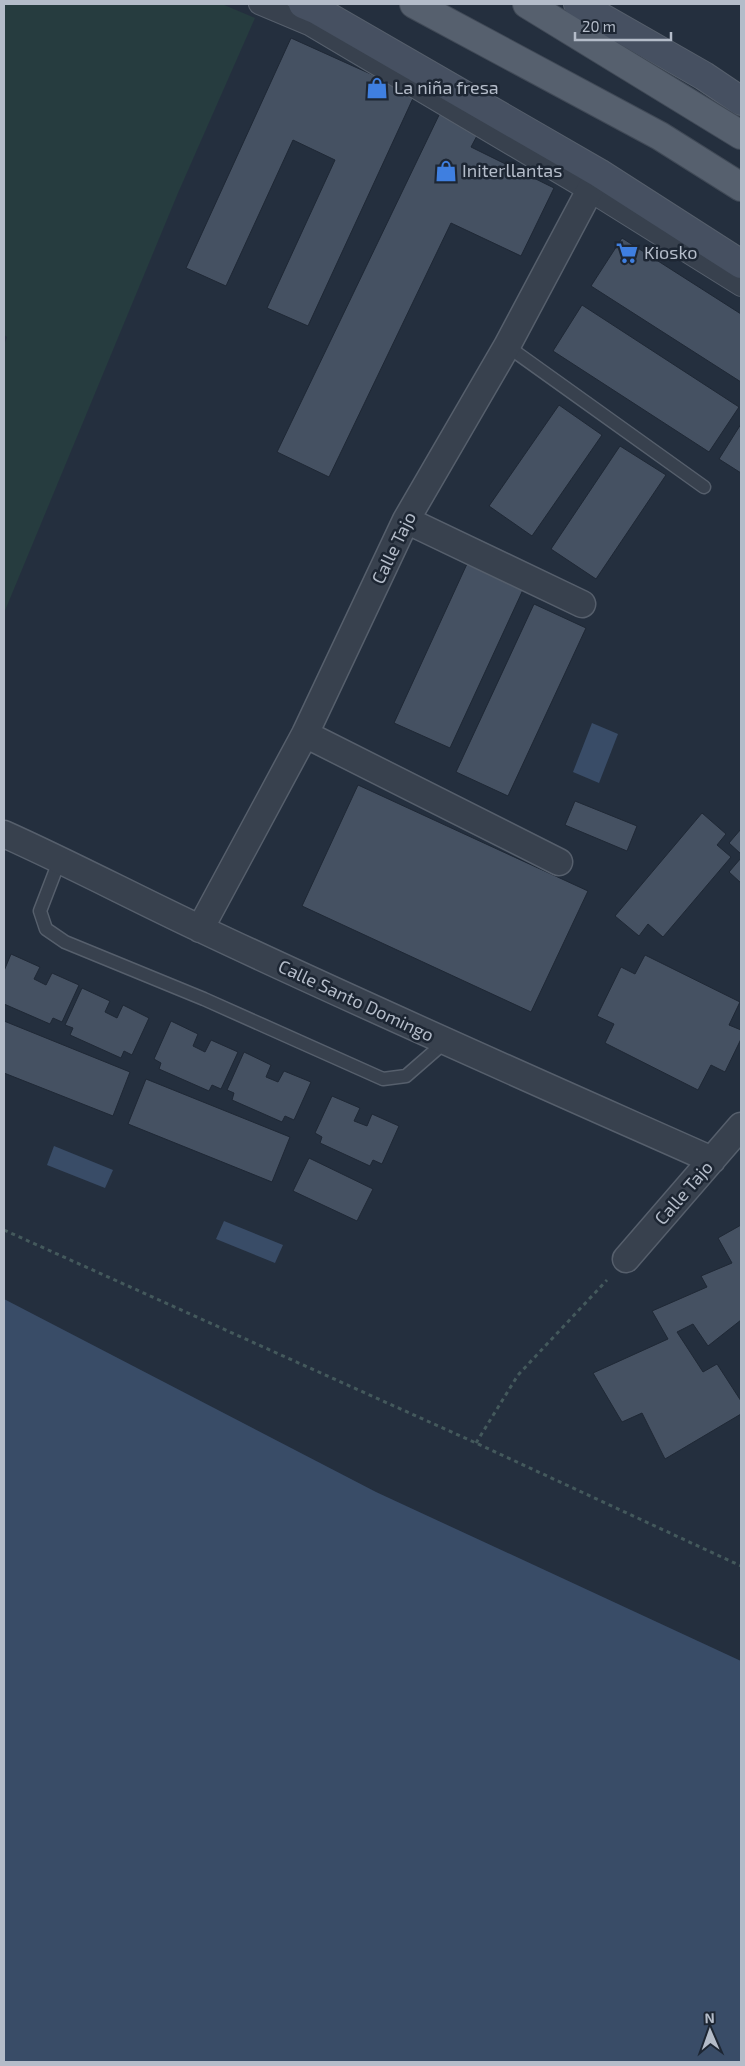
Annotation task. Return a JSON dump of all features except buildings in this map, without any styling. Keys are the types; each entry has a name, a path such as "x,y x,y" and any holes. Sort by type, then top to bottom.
{"main road":[{"path":"414,4 660,136 741,187"},
{"path":"526,4 741,136"},
{"path":"578,4 704,76 741,101"},
{"path":"311,6 594,182 741,264"}],"street":[{"path":"259,4 309,25 594,182 741,286"},
{"name":"Calle Tajo","path":"200,929 305,734 406,520 507,346 594,182"},
{"path":"406,520 582,604"},
{"path":"305,734 559,862"},
{"name":"Calle Santo Domingo","path":"4,834 60,859 200,929 445,1042 712,1160"},
{"name":"Calle Tajo","path":"626,1259 741,1126"}],"lane":[{"path":"507,346 704,487"},
{"path":"60,859 40,911 46,929 65,942 204,999 383,1079 406,1076 445,1042"}],"path":[{"path":"4,1230 476,1443 741,1566"},
{"path":"476,1443 518,1375 626,1259"}],"green space":[{"path":"4,4 222,4 255,18 178,193 4,613 4,345 7,337 4,335"}],"water":[{"path":"592,723 618,734 599,783 573,772"},
{"path":"54,1146 113,1170 105,1188 47,1165"},
{"path":"224,1221 283,1245 275,1263 216,1239"},
{"path":"4,1299 376,1492 741,1661 741,2062 4,2062"}],"place":[{"name":"La niña fresa","path":"377,88"},
{"name":"Initerllantas","path":"446,171"},
{"name":"Kiosko","path":"627,253"}]}
